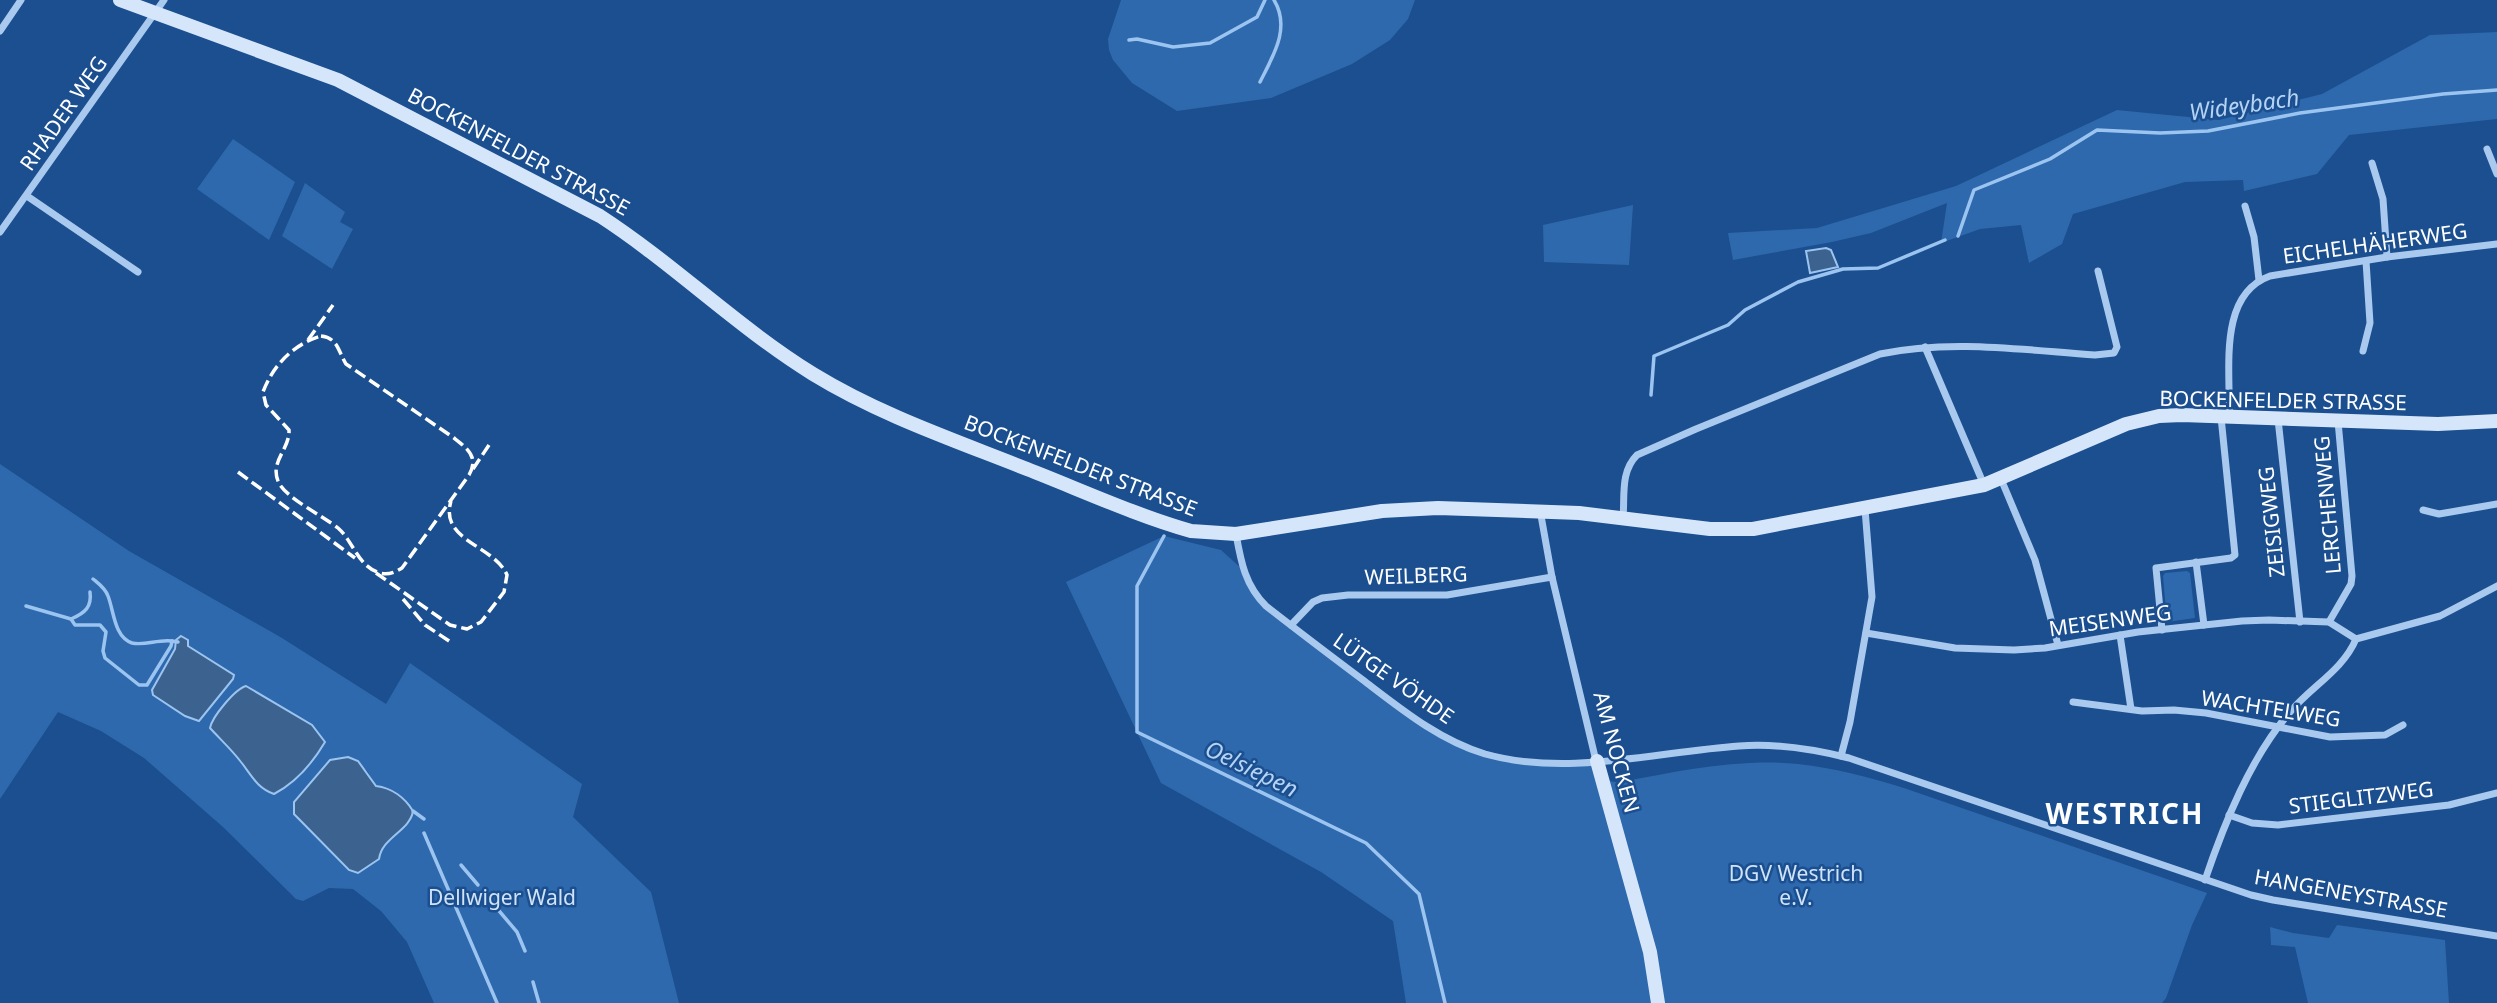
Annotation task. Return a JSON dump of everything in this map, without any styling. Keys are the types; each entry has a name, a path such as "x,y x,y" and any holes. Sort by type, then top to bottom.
{"main road":[{"name":"BOCKENFELDER STRASSE","path":"120,0 338,80 600,216 637,240 732,319 811,373 859,401 1191,531 1236,534 1400,509 1540,510 1737,531 1773,527 1984,485 2126,424 2159,416 2438,424 2497,421"},
{"name":"AM NOCKEN","path":"1597,761 1648,942 1658,1003"}],"street":[{"path":"0,31 21,0"},
{"name":"RHADER WEG","path":"0,232 164,0"},
{"path":"2487,149 2497,174"},
{"path":"2372,163 2383,199 2387,257"},
{"path":"27,196 138,272"},
{"name":"EICHELHÄHERWEG","path":"2245,206 2254,237 2259,280"},
{"name":"EICHELHÄHERWEG","path":"2196,562 2231,558 2235,555 2225,417 2233,317 2241,299 2259,280 2387,257 2497,247"},
{"path":"2363,351 2370,323 2366,261"},
{"path":"1623,518 1626,472 1637,455 1880,354 1925,347 1967,346 2095,355 2114,353 2117,347 2098,271"},
{"path":"1925,347 1984,485"},
{"name":"ZEISIGWEG","path":"2278,419 2300,621"},
{"name":"LERCHENWEG","path":"2329,622 2351,584 2352,576 2338,421"},
{"path":"2001,479 2035,559 2058,646"},
{"path":"2423,510 2439,514 2497,504"},
{"path":"1841,756 1850,722 1872,597 1866,509"},
{"name":"AM NOCKEN","path":"1540,510 1552,577 1597,761"},
{"name":"LÜTGE VÖHDE","path":"1236,534 1242,569 1254,594 1422,724 1486,754 1561,765 1740,746 1786,747 1841,756"},
{"path":"2162,630 2156,568 2196,562 2204,625"},
{"name":"WEILBERG","path":"1291,625 1313,602 1322,598 1348,595 1447,595 1552,577"},
{"path":"2329,622 2356,639 2440,616 2497,586"},
{"name":"MEISENWEG","path":"1866,633 1955,648 2014,650 2242,621 2329,622"},
{"path":"2120,635 2131,709"},
{"path":"2204,880 2229,816 2252,769 2291,711 2350,652 2356,639"},
{"name":"WACHTELWEG","path":"2073,702 2131,709 2206,713 2311,735 2344,738 2385,735 2403,725"},
{"name":"HANGENEYSTRASSE","path":"1841,756 2204,880 2273,900 2497,936"},
{"name":"STIEGLITZWEG","path":"2229,816 2252,823 2278,825 2449,805 2497,793"}],"green space":[{"path":"1121,0 1415,0 1408,19 1390,40 1352,64 1271,98 1177,111 1132,83 1113,60 1108,39"},
{"path":"2497,32 2497,119 2349,135 2317,174 2244,191 2243,180 2185,182 2073,214 2062,244 2029,263 2021,225 1980,229 1941,243 1947,203 1871,233 1733,260 1728,233 1817,228 1956,186 2117,110 2219,120 2322,94 2430,35"},
{"path":"233,139 295,182 269,240 197,189"},
{"path":"305,183 345,212 340,222 353,229 332,269 282,236"},
{"path":"1633,205 1629,265 1544,262 1543,225"},
{"name":"Dellwiger Wald","path":"0,464 129,551 282,638 386,704 410,663 582,784 573,817 651,892 679,1003 434,1003 407,942 381,911 353,889 329,888 303,901 296,899 223,827 144,758 101,731 58,712 0,799","holes":["247,686 312,726 325,742 312,763 298,777 253,780 241,762 210,728 225,704 236,692","348,757 367,771 376,786 384,787 411,821 381,849 379,859 358,872 349,870 294,814 294,802 330,760"]},
{"name":"DGV Westrich e.V.","path":"1164,536 1221,550 1242,569 1254,594 1389,700 1460,744 1528,762 1597,761 1601,779 1619,783 1626,808 1621,782 1732,764 1812,766 1852,773 1904,788 2207,893 2192,925 2166,998 2162,1003 1406,1003 1393,921 1321,872 1161,783 1066,582"},
{"path":"2165,573 2190,573 2195,618 2167,622 2163,576"},
{"path":"2337,925 2445,940 2449,1003 2308,1003 2295,947 2271,945 2270,927 2329,938"}],"shaded area":[{"path":"1826,248 1831,250 1838,267 1810,273 1806,251"},
{"path":"181,636 188,640 188,646 234,675 199,721 185,716 153,695 152,690 175,649 176,640"},
{"path":"246,686 312,725 325,742 303,772 274,794 259,785 210,728 225,704"},
{"path":"348,757 358,761 376,786 398,794 413,811 407,824 385,845 379,859 358,873 349,870 294,814 294,802 330,760"}],"waterway":[{"path":"1129,40 1137,39 1173,47 1210,43 1257,17 1265,0"},
{"path":"1260,82 1275,52 1280,31 1279,10 1274,0"},
{"name":"Wideybach","path":"1958,236 1974,190 2050,159 2097,130 2160,133 2208,131 2300,113 2443,94 2497,90"},
{"name":"Wideybach","path":"1651,395 1654,356 1728,325 1745,310 1798,282 1843,269 1878,268 1945,240"},
{"name":"Oelsiepen","path":"1164,536 1137,586 1137,732 1366,843 1419,894 1445,1003"},
{"path":"93,579 107,593 118,629 126,640 137,644 172,641"},
{"path":"71,619 86,609 90,602 90,592"},
{"path":"26,606 71,619 75,625 100,625 106,632 103,651 105,658 139,685 147,685 172,641 178,642"},
{"path":"413,811 424,819"},
{"path":"424,833 497,1003"},
{"path":"461,865 478,885"},
{"path":"484,893 517,932 525,951"},
{"path":"533,982 539,1003"}],"railway":[{"path":"308,340 333,305"},
{"path":"321,336 334,342 346,364 454,438 471,454 473,463 469,475 402,568 393,573 380,573 370,568 338,528 296,500 278,481 276,467 287,443 289,430 266,405 263,392 272,373 293,350 321,336"},
{"path":"473,469 489,445"},
{"path":"238,472 355,558"},
{"path":"376,573 450,625 467,629 481,622 504,592 507,575 491,556 460,534 453,525 449,514 451,501"},
{"path":"403,599 425,625 452,643"}],"district":[{"name":"WESTRICH","path":"2125,813"}]}
